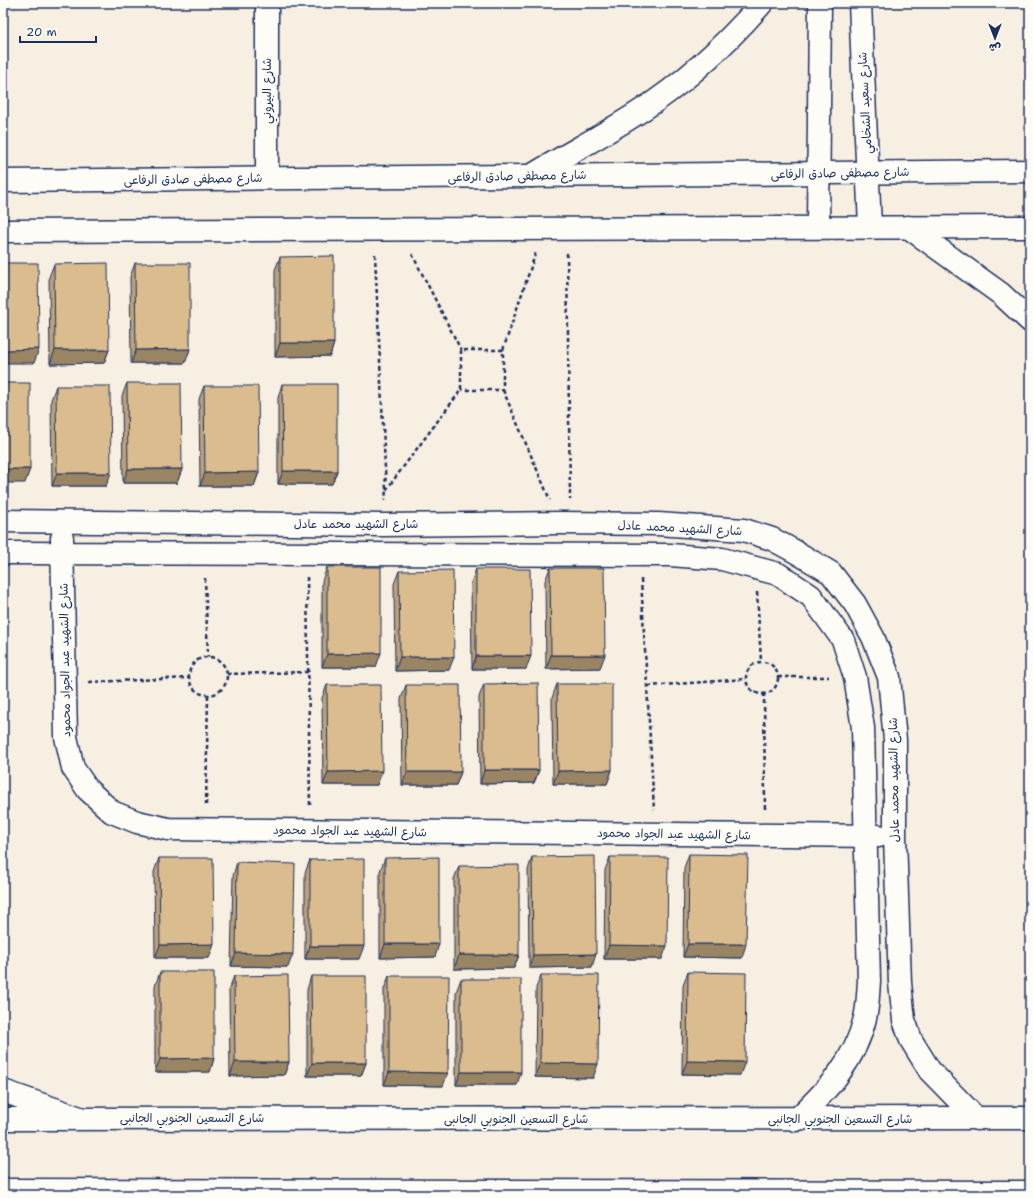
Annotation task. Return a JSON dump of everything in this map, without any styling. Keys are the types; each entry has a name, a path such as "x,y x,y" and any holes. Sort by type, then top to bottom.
{"main road":[{"name":"شارع البيروني","path":"267,3 267,178"},
{"path":"531,176 640,112 688,76 733,36 762,3"},
{"path":"818,228 817,173 820,3"},
{"name":"شارع سعيد الشخامي","path":"860,3 870,228"},
{"name":"شارع مصطفى صادق الرفاعى","path":"7,176 267,178 1030,171"},
{"path":"908,227 1001,294 1030,321"},
{"path":"3,231 1030,227"},
{"name":"شارع الشهيد محمد عادل","path":"3,522 383,525 447,523 658,524 744,530 772,539 831,574 855,604 873,637 889,677 895,740 895,837 900,983 904,1020 911,1040 930,1071 977,1119"},
{"name":"شارع الشهيد عبد الجواد محمود","path":"62,523 66,737 73,768 88,790 112,812 137,822 168,829 206,830 895,837"},
{"path":"447,523 448,555"},
{"path":"3,553 640,555 714,558 778,574 811,596 843,640 855,677 863,728 864,836 869,981 865,1018 856,1047 844,1068 827,1090 796,1120"},
{"path":"3,1091 80,1118"},
{"name":"شارع التسعين الجنوبي الجانبى","path":"3,1119 796,1120 1030,1118"},
{"path":"3,1190 1030,1192"}],"path":[{"path":"565,523 566,228"},
{"path":"374,229 386,490 383,525"},
{"path":"386,490 461,390 461,350 399,229"},
{"path":"544,229 503,350 503,390 565,523"},
{"path":"461,350 503,350"},
{"path":"461,390 503,390"},
{"path":"205,554 208,657"},
{"path":"306,554 309,672 310,831"},
{"path":"640,555 656,834"},
{"path":"755,568 761,661"},
{"path":"208,657 217,659 224,666 227,674 226,682 222,689 216,694 208,695 199,693 192,687 189,678 189,670 193,664 200,659 208,657"},
{"path":"761,661 773,666 778,676 774,688 764,693 759,693 750,688 746,679 750,667 761,661"},
{"path":"227,674 309,672"},
{"path":"778,676 855,677"},
{"path":"65,682 189,678"},
{"path":"648,686 746,679"},
{"path":"764,693 765,835"},
{"path":"206,830 208,695"}],"building":[{"path":"334,256 334,343 280,343 280,257"},
{"path":"3,263 38,263 39,349 3,350"},
{"path":"108,263 109,350 55,350 54,264"},
{"path":"135,263 190,263 190,349 136,350"},
{"path":"3,383 30,383 30,469 3,469"},
{"path":"127,383 181,383 182,469 128,469"},
{"path":"282,384 337,384 337,471 283,471"},
{"path":"56,386 110,386 111,473 57,473"},
{"path":"204,386 258,386 259,472 205,473"},
{"path":"327,567 381,567 381,653 327,654"},
{"path":"550,568 604,568 605,655 551,655"},
{"path":"476,569 530,569 531,656 476,656"},
{"path":"453,570 454,657 400,657 399,571"},
{"path":"538,683 539,770 484,770 484,684"},
{"path":"557,684 612,684 612,770 558,771"},
{"path":"327,685 381,685 382,771 328,772"},
{"path":"406,685 460,685 461,772 407,772"},
{"path":"689,854 748,855 746,944 688,944"},
{"path":"595,856 596,954 533,955 532,857"},
{"path":"439,857 439,944 385,944 385,858"},
{"path":"610,857 668,857 667,946 609,945"},
{"path":"159,858 213,858 214,944 160,945"},
{"path":"364,859 364,946 310,946 310,860"},
{"path":"237,862 295,864 293,954 236,953"},
{"path":"519,865 519,955 459,955 459,866"},
{"path":"160,972 214,972 214,1058 160,1059"},
{"path":"688,972 746,973 745,1062 687,1061"},
{"path":"288,975 289,1062 235,1062 234,976"},
{"path":"541,975 599,975 598,1064 540,1063"},
{"path":"311,976 366,976 366,1063 312,1063"},
{"path":"389,976 449,976 448,1073 389,1072"},
{"path":"461,979 521,979 521,1072 461,1072"}]}
